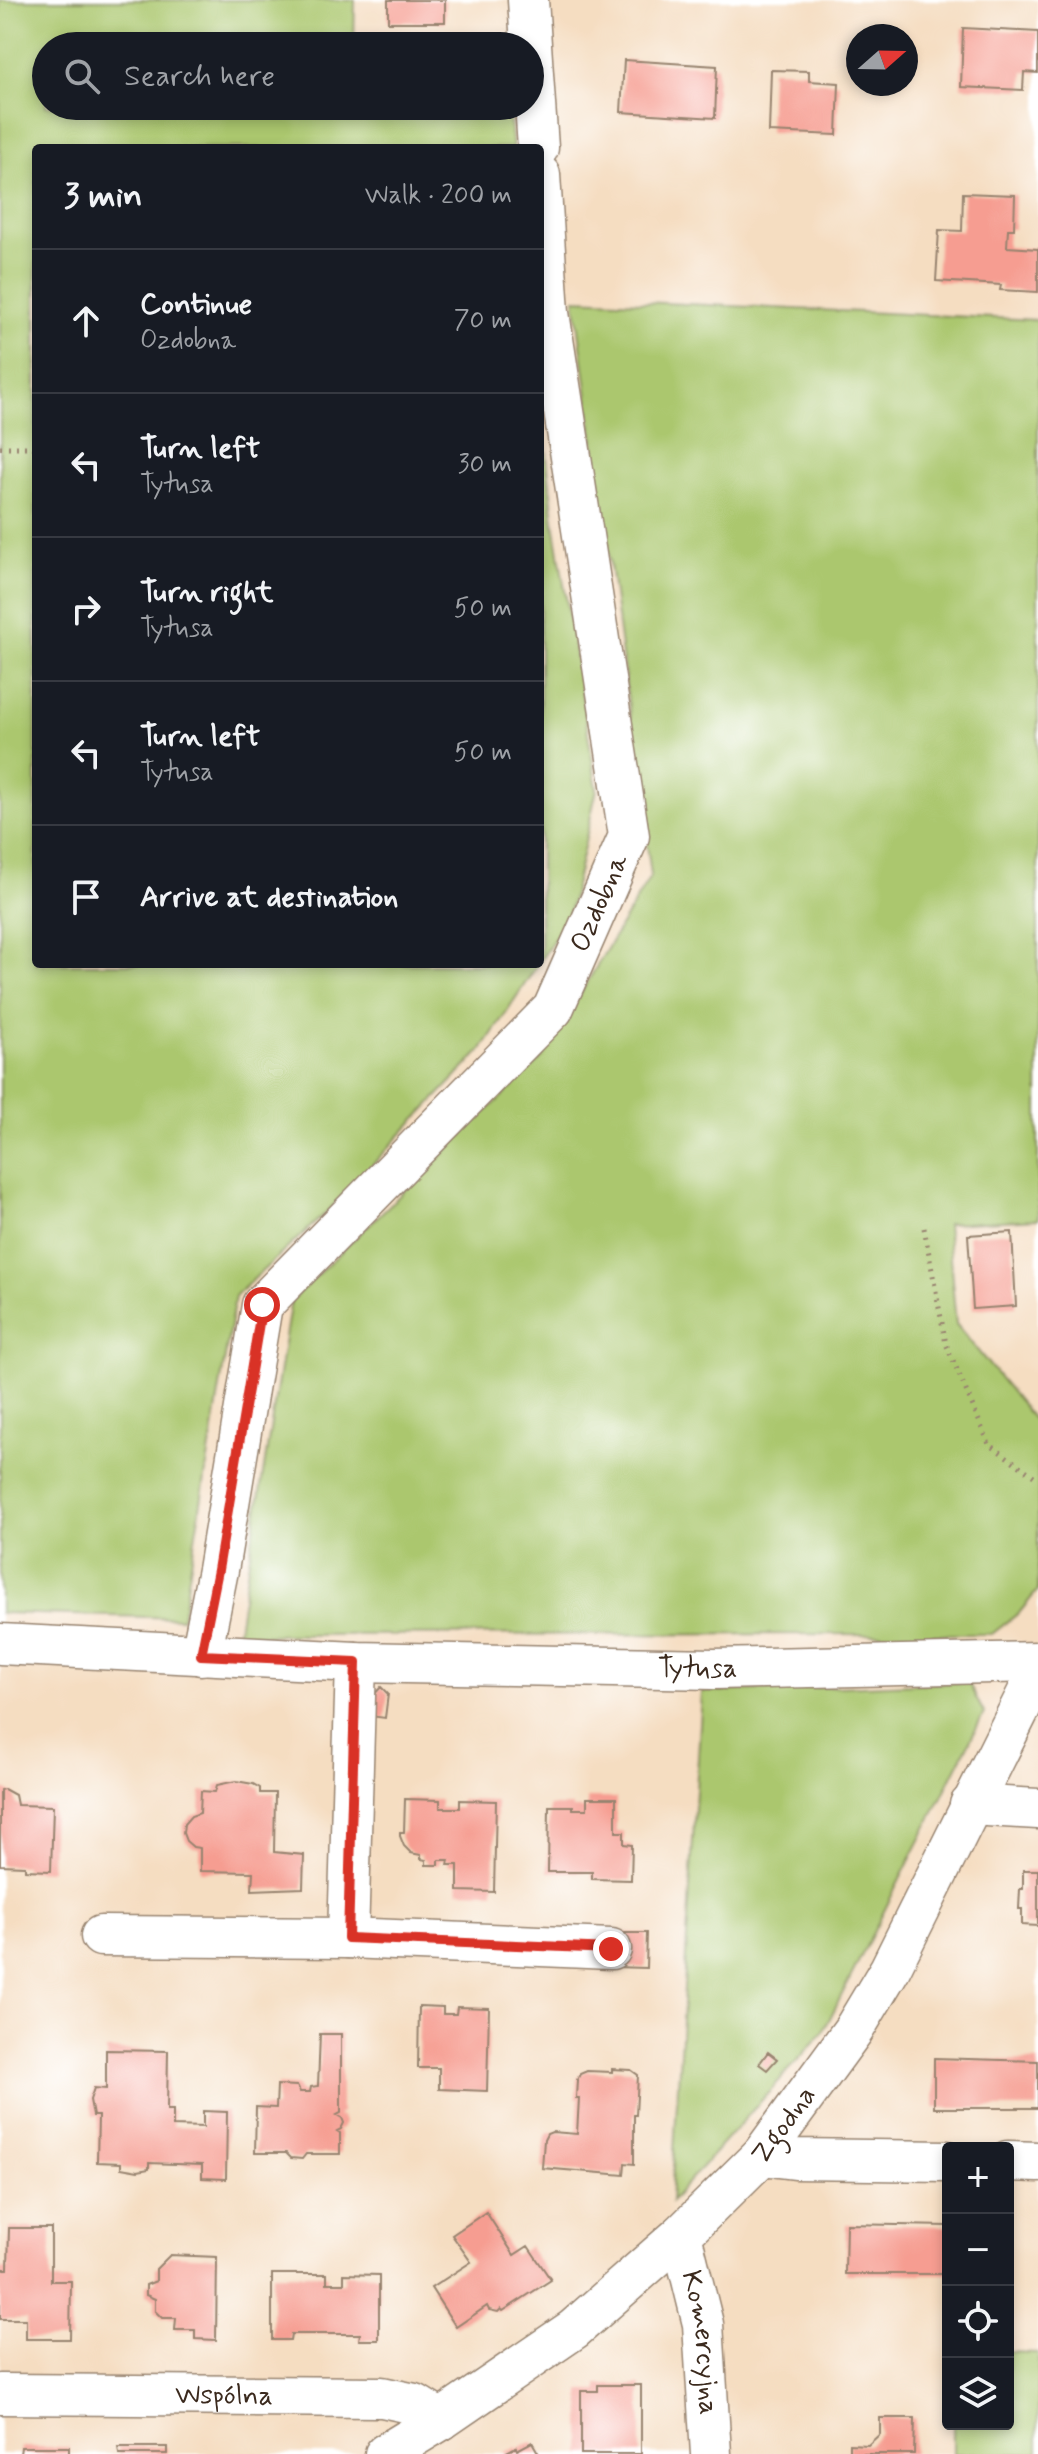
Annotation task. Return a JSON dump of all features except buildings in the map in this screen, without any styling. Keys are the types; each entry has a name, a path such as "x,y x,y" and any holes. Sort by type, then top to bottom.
{"street":[{"path":"528,0 530,32"},
{"path":"536,120 538,144"},
{"name":"Ozdobna","path":"201,1655 262,1305 553,1009 629,836 549,313 544,236"},
{"name":"Tytusa","path":"0,1644 356,1662 714,1669 1038,1662"},
{"path":"348,1938 356,1662"},
{"name":"Zgodna","path":"385,2454 441,2420 574,2329 681,2235 762,2155 854,2029 883,1981 1038,1672"},
{"path":"970,1805 1038,1809"},
{"path":"101,1936 348,1938 611,1949"},
{"path":"762,2155 795,2159 942,2161"},
{"path":"1014,2161 1038,2162"},
{"name":"Komercyjna","path":"681,2235 703,2324 711,2454"},
{"name":"Wspólna","path":"0,2394 382,2397 415,2404 441,2420"}],"path":[{"path":"0,447 32,447"},
{"path":"924,1228 946,1344 989,1444 1038,1479"}],"green space":[{"path":"0,0 355,0 354,32 32,32 32,120 510,120 513,144 32,144 32,968 535,968 480,1052 329,1210 235,1296 182,1618 0,1613"},
{"path":"575,299 1038,320 1038,1219 947,1224 956,1324 1038,1425 1038,1590 1020,1612 992,1634 237,1635 291,1300 542,1058 651,875"},
{"path":"544,432 554,523 597,789 568,917 544,955"},
{"path":"968,1682 984,1713 823,2032 671,2201 702,1692"},
{"path":"1014,2352 1038,2353 1038,2454 953,2454 953,2430 1014,2430"}],"route":[{"path":"262,1305 201,1655 356,1662 348,1938 611,1949"}]}
